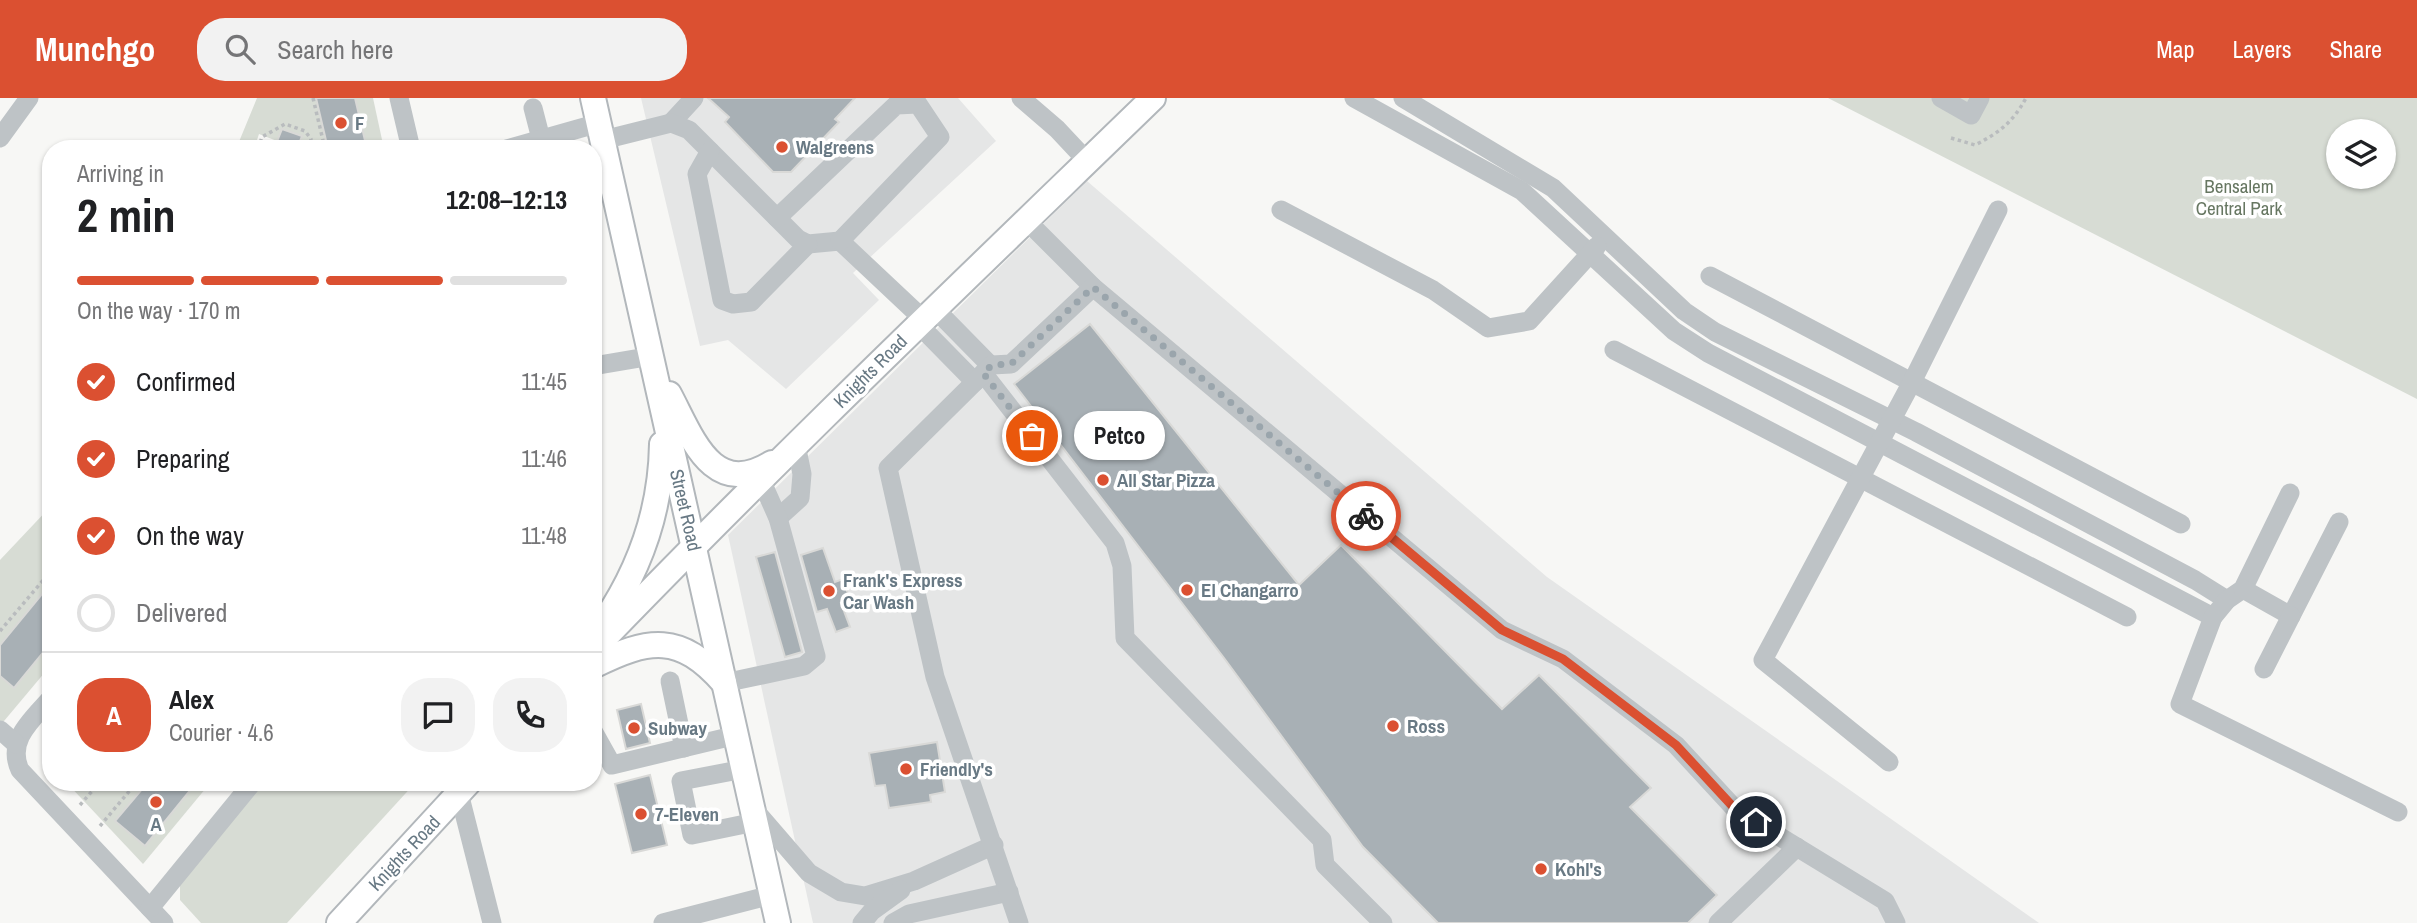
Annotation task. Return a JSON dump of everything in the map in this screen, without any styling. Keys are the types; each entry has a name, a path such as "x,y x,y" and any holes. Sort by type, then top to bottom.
{"main road":[{"name":"Street Road","path":"593,98 778,923"},
{"name":"Knights Road","path":"602,641 694,545 925,317 1153,98"},
{"path":"653,361 700,452 710,465 724,472 740,475 757,473 792,449"},
{"path":"602,625 622,595 655,510 661,478 661,397"},
{"path":"602,662 636,647 653,643 672,645 688,652 724,683"},
{"name":"Knights Road","path":"339,923 460,791"}],"street":[{"path":"0,138 29,98"},
{"path":"399,98 409,140"},
{"path":"671,123 694,98"},
{"path":"1021,98 1057,129 1087,161"},
{"path":"1354,98 1522,191 1674,331 1728,363 2213,617"},
{"path":"1403,98 1553,188 1684,311 1716,332 1891,420 2195,580 2227,600"},
{"path":"1941,98 1971,115 1980,98"},
{"path":"538,140 671,123 689,130 777,218 798,239 808,244 840,241 940,137 916,101 896,105 777,218"},
{"path":"533,108 541,139"},
{"path":"710,151 697,174 722,300 733,304 751,302 808,244"},
{"path":"1281,210 1433,290 1488,328 1529,321 1604,237"},
{"path":"1889,762 1763,660 1861,480 1998,210"},
{"path":"1026,220 1093,287 1502,630 1563,659 1676,745 1736,810 1885,901 1896,923"},
{"path":"840,241 925,317 983,374 1115,543 1122,566 1125,638 1322,839 1325,864 1383,923"},
{"path":"1710,276 1913,380 2181,524"},
{"path":"1019,923 935,677 888,468 983,374 1011,364 1093,287"},
{"path":"1614,350 2127,617"},
{"path":"602,365 653,361"},
{"path":"778,518 800,498 802,474 792,449"},
{"path":"724,683 804,666 816,656 778,518 761,480"},
{"path":"2290,493 2243,589 2227,600 2213,617 2180,704 2398,812"},
{"path":"2264,669 2339,522"},
{"path":"2243,589 2291,616"},
{"path":"670,681 684,748"},
{"path":"42,709 18,737 16,761 20,770 164,923"},
{"path":"0,730 16,744"},
{"path":"602,747 612,765 737,735"},
{"path":"744,769 681,781 692,835 753,814 809,873 841,892 865,896 914,881 994,845"},
{"path":"150,908 246,791"},
{"path":"465,791 492,923"},
{"path":"1718,923 1797,847"},
{"path":"862,923 872,911 914,881"},
{"path":"893,923 909,914 1009,892"},
{"path":"663,923 771,895"}],"path":[{"path":"313,98 322,140"},
{"path":"1951,138 1966,145 1975,145 2015,118 2026,98"},
{"path":"261,140 285,124 305,131 311,139 321,135"},
{"path":"0,631 42,582"},
{"path":"68,821 93,791"},
{"path":"87,841 129,791"}],"shaded area":[{"path":"641,98 958,98 996,141 853,273 879,300 786,389 728,340 700,346"},
{"path":"1087,181 1547,577 2039,923 813,923 728,535"}],"green space":[{"path":"257,98 316,98 326,140 300,140 302,136 274,140 259,134 257,140 240,140"},
{"path":"355,98 373,98 382,140 365,140"},
{"name":"Bensalem Central Park","path":"1828,98 2417,98 2417,399"},
{"path":"42,516 42,676 4,721 0,721 0,560"},
{"path":"74,791 204,791 143,864"},
{"path":"255,791 408,791 287,923 201,923 180,900 180,882"}],"building":[{"name":"F","path":"316,98 355,98 365,140 326,140"},
{"name":"Walgreens","path":"708,98 855,98 835,119 839,122 791,172 773,172 725,122 729,117"},
{"path":"282,129 302,136 300,140 278,140"},
{"path":"1090,324 1299,585 1341,545 1502,709 1539,675 1651,788 1630,807 1717,895 1688,923 1438,923 1363,847 1224,658 1014,384"},
{"name":"Frank's Express Car Wash","path":"823,548 835,582 843,579 850,600 841,603 850,627 836,632 827,609 817,612 801,555"},
{"path":"775,552 802,652 785,657 756,557"},
{"path":"42,594 42,654 14,688 0,676 0,645"},
{"name":"Subway","path":"641,704 650,743 626,749 617,710"},
{"name":"Friendly's","path":"937,742 945,792 930,795 931,802 889,808 885,785 875,786 869,753"},
{"name":"7-Eleven","path":"650,775 667,845 632,853 615,784"},
{"name":"A","path":"140,791 190,791 145,846 115,821"}],"way so far":[{"path":"1032,436 983,373 992,365 1011,364 1093,287 1366,516"}],"place":[{"name":"F","path":"341,123"},
{"name":"Walgreens","path":"782,147"},
{"name":"Petco","path":"1032,436"},
{"name":"All Star Pizza","path":"1103,480"},
{"name":"El Changarro","path":"1187,590"},
{"name":"Frank's Express Car Wash","path":"829,591"},
{"name":"Ross","path":"1393,726"},
{"name":"Subway","path":"634,728"},
{"name":"Friendly's","path":"906,769"},
{"name":"A","path":"156,802"},
{"name":"7-Eleven","path":"641,814"},
{"name":"Kohl's","path":"1541,869"}],"route":[{"path":"1366,516 1502,630 1563,659 1676,745 1736,810 1756,822"}]}
